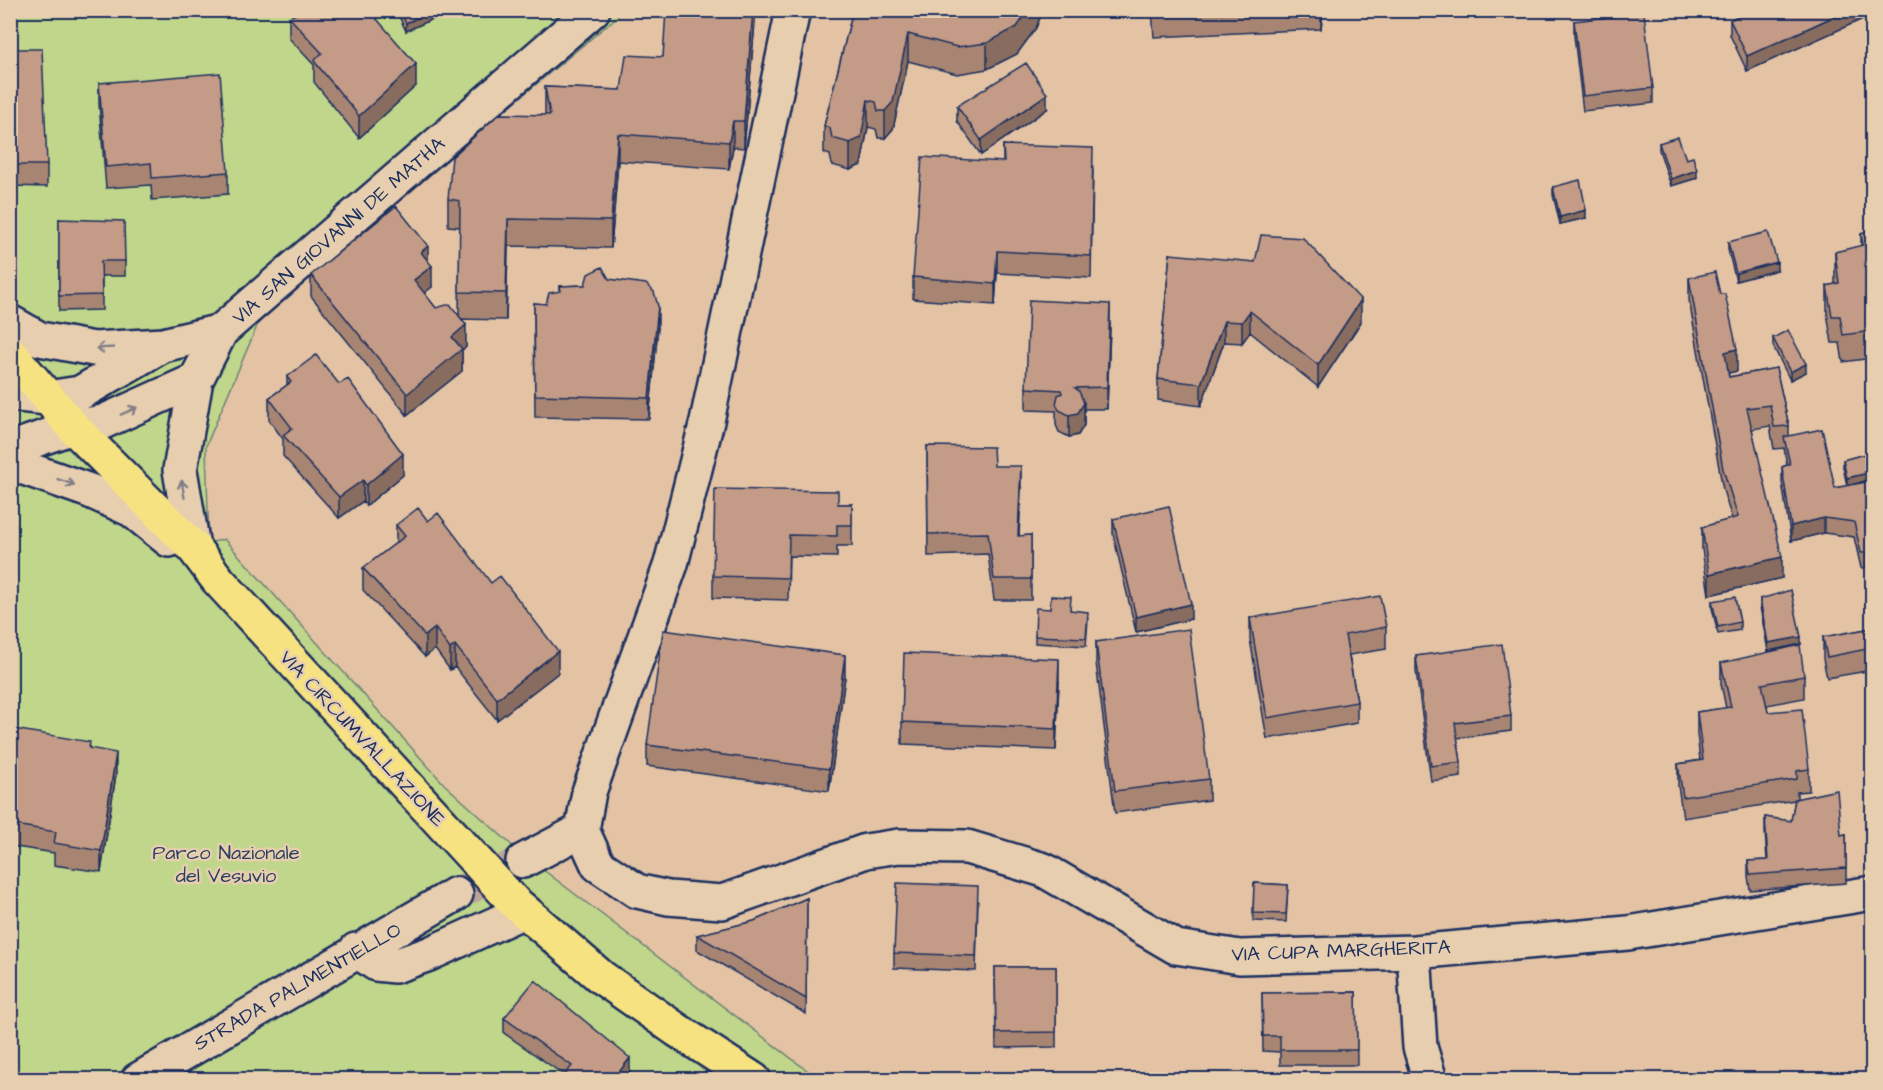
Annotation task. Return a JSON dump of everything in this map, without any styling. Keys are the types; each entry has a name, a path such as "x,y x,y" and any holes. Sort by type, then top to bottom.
{"main road":[{"name":"VIA CIRCUMVALLAZIONE","path":"10,352 73,427 193,547 218,580 524,911 601,977 676,1030 754,1080"}],"street":[{"name":"VIA SAN GIOVANNI DE MATHA","path":"10,322 40,339 94,349 163,345 221,330 593,10"},
{"path":"523,861 582,830 589,792 674,553 707,421 793,10"},
{"path":"193,547 180,470 196,380 221,330"},
{"path":"10,394 47,398 80,393 163,345"},
{"path":"10,449 73,427 103,422 196,380"},
{"path":"10,463 90,490 132,510 218,580"},
{"name":"VIA CUPA MARGHERITA","path":"582,830 598,865 637,891 668,898 722,902 866,851 899,846 967,847 1044,870 1176,947 1240,957 1414,951 1628,933 1872,893"},
{"name":"STRADA PALMENTIELLO","path":"138,1080 356,950 456,894"},
{"path":"356,950 376,964 395,966 429,954 524,911"},
{"path":"1414,951 1420,1047 1430,1080"}],"green space":[{"name":"Parco Nazionale del Vesuvio","path":"10,11 624,11 263,312 206,446 209,543 224,539 444,784 517,850 808,1071 836,1079 11,1079"}],"building":[{"path":"305,10 369,10 416,64 359,116 314,61 322,53 289,17"},
{"path":"400,10 434,10 406,23"},
{"path":"666,10 753,10 744,121 733,121 729,142 618,134 611,221 508,219 506,293 459,292 460,201 448,199 452,157 499,114 550,115 545,87 621,90 626,55 663,57"},
{"path":"853,10 1029,10 1017,27 987,43 957,47 908,34 893,102 885,111 878,111 876,102 868,100 861,138 850,143 832,138 830,128 824,126"},
{"path":"1154,10 1257,10 1154,15"},
{"path":"1746,10 1848,10 1747,56 1730,20 1747,12"},
{"path":"1644,13 1653,88 1583,96 1574,21"},
{"path":"10,49 42,49 47,165 10,165"},
{"path":"1026,63 1047,94 981,140 957,106"},
{"path":"220,73 228,172 152,178 151,163 106,167 99,83"},
{"path":"1678,137 1686,159 1693,157 1697,170 1671,179 1659,143"},
{"path":"1003,145 1093,148 1091,256 997,251 995,284 913,277 922,157 1004,162"},
{"path":"1580,180 1586,210 1560,217 1553,187"},
{"path":"396,206 428,246 421,252 432,266 414,280 436,308 450,304 466,325 452,337 462,349 407,394 311,275"},
{"path":"59,219 124,221 125,261 101,261 102,295 59,296"},
{"path":"1872,230 1872,331 1843,335 1840,316 1832,316 1827,286 1839,283 1835,252 1863,245 1861,234"},
{"path":"1768,232 1777,262 1736,273 1728,242"},
{"path":"1261,235 1303,238 1361,300 1318,365 1250,311 1242,322 1224,321 1201,384 1158,379 1170,254 1255,262"},
{"path":"602,267 609,279 646,284 654,292 658,306 649,398 535,395 534,303 546,304 549,293 561,291 560,286 585,285 588,274"},
{"path":"1715,272 1720,294 1725,294 1737,349 1725,352 1729,377 1776,368 1789,426 1774,427 1770,405 1747,408 1782,557 1709,574 1702,527 1738,517 1723,469 1689,278"},
{"path":"1029,300 1110,304 1107,387 1075,388 1079,391 1084,403 1078,413 1069,415 1059,410 1056,404 1058,395 1062,393 1061,390 1026,388"},
{"path":"1788,330 1806,364 1790,372 1773,338"},
{"path":"316,355 339,384 348,379 403,454 366,485 363,480 339,497 283,435 292,428 269,398 291,382 287,377"},
{"path":"1822,429 1835,488 1872,481 1872,552 1861,553 1854,522 1824,518 1791,526 1782,467 1790,464 1784,437"},
{"path":"927,446 993,447 994,466 1021,466 1018,536 1031,535 1031,579 994,579 988,533 928,534"},
{"path":"1872,452 1872,472 1847,478 1843,460"},
{"path":"715,489 838,491 838,504 852,504 852,525 837,525 837,536 789,535 788,578 713,576"},
{"path":"1169,506 1191,604 1136,617 1113,519"},
{"path":"418,508 428,521 438,513 491,583 500,576 558,651 497,699 455,645 450,649 435,628 425,636 363,568 405,536 396,525"},
{"path":"1791,590 1801,637 1768,643 1760,599"},
{"path":"1051,596 1071,597 1070,610 1088,612 1086,638 1035,636 1036,608 1050,609"},
{"path":"1380,596 1386,627 1345,635 1357,702 1267,718 1250,618"},
{"path":"1735,597 1740,622 1718,627 1712,601"},
{"path":"1872,628 1872,648 1827,657 1823,637"},
{"path":"1189,629 1209,779 1115,791 1096,642"},
{"path":"663,630 845,655 829,769 647,745"},
{"path":"1502,644 1511,716 1455,723 1461,762 1431,766 1416,656"},
{"path":"1800,645 1804,676 1762,684 1768,712 1802,709 1809,769 1797,771 1797,779 1683,797 1678,764 1703,760 1697,712 1731,707 1721,663"},
{"path":"904,653 1059,659 1056,729 902,722"},
{"path":"14,729 90,742 89,748 116,753 101,851 54,843 56,832 10,824 10,784 13,769 10,768 10,750"},
{"path":"1837,790 1841,835 1846,834 1846,868 1750,875 1748,861 1768,860 1765,817 1791,821 1795,799"},
{"path":"897,883 978,886 976,956 894,953"},
{"path":"1254,883 1288,885 1286,914 1253,913"},
{"path":"807,898 806,999 697,935 754,921"},
{"path":"995,967 1056,967 1056,1032 996,1033"},
{"path":"535,980 630,1058 613,1080 566,1080 563,1077 572,1066 504,1018"},
{"path":"1356,992 1357,1050 1280,1050 1280,1036 1263,1036 1262,993"},
{"path":"531,1073 532,1080 505,1080"}],"tunnel":[{"path":"456,894 523,861"}]}
